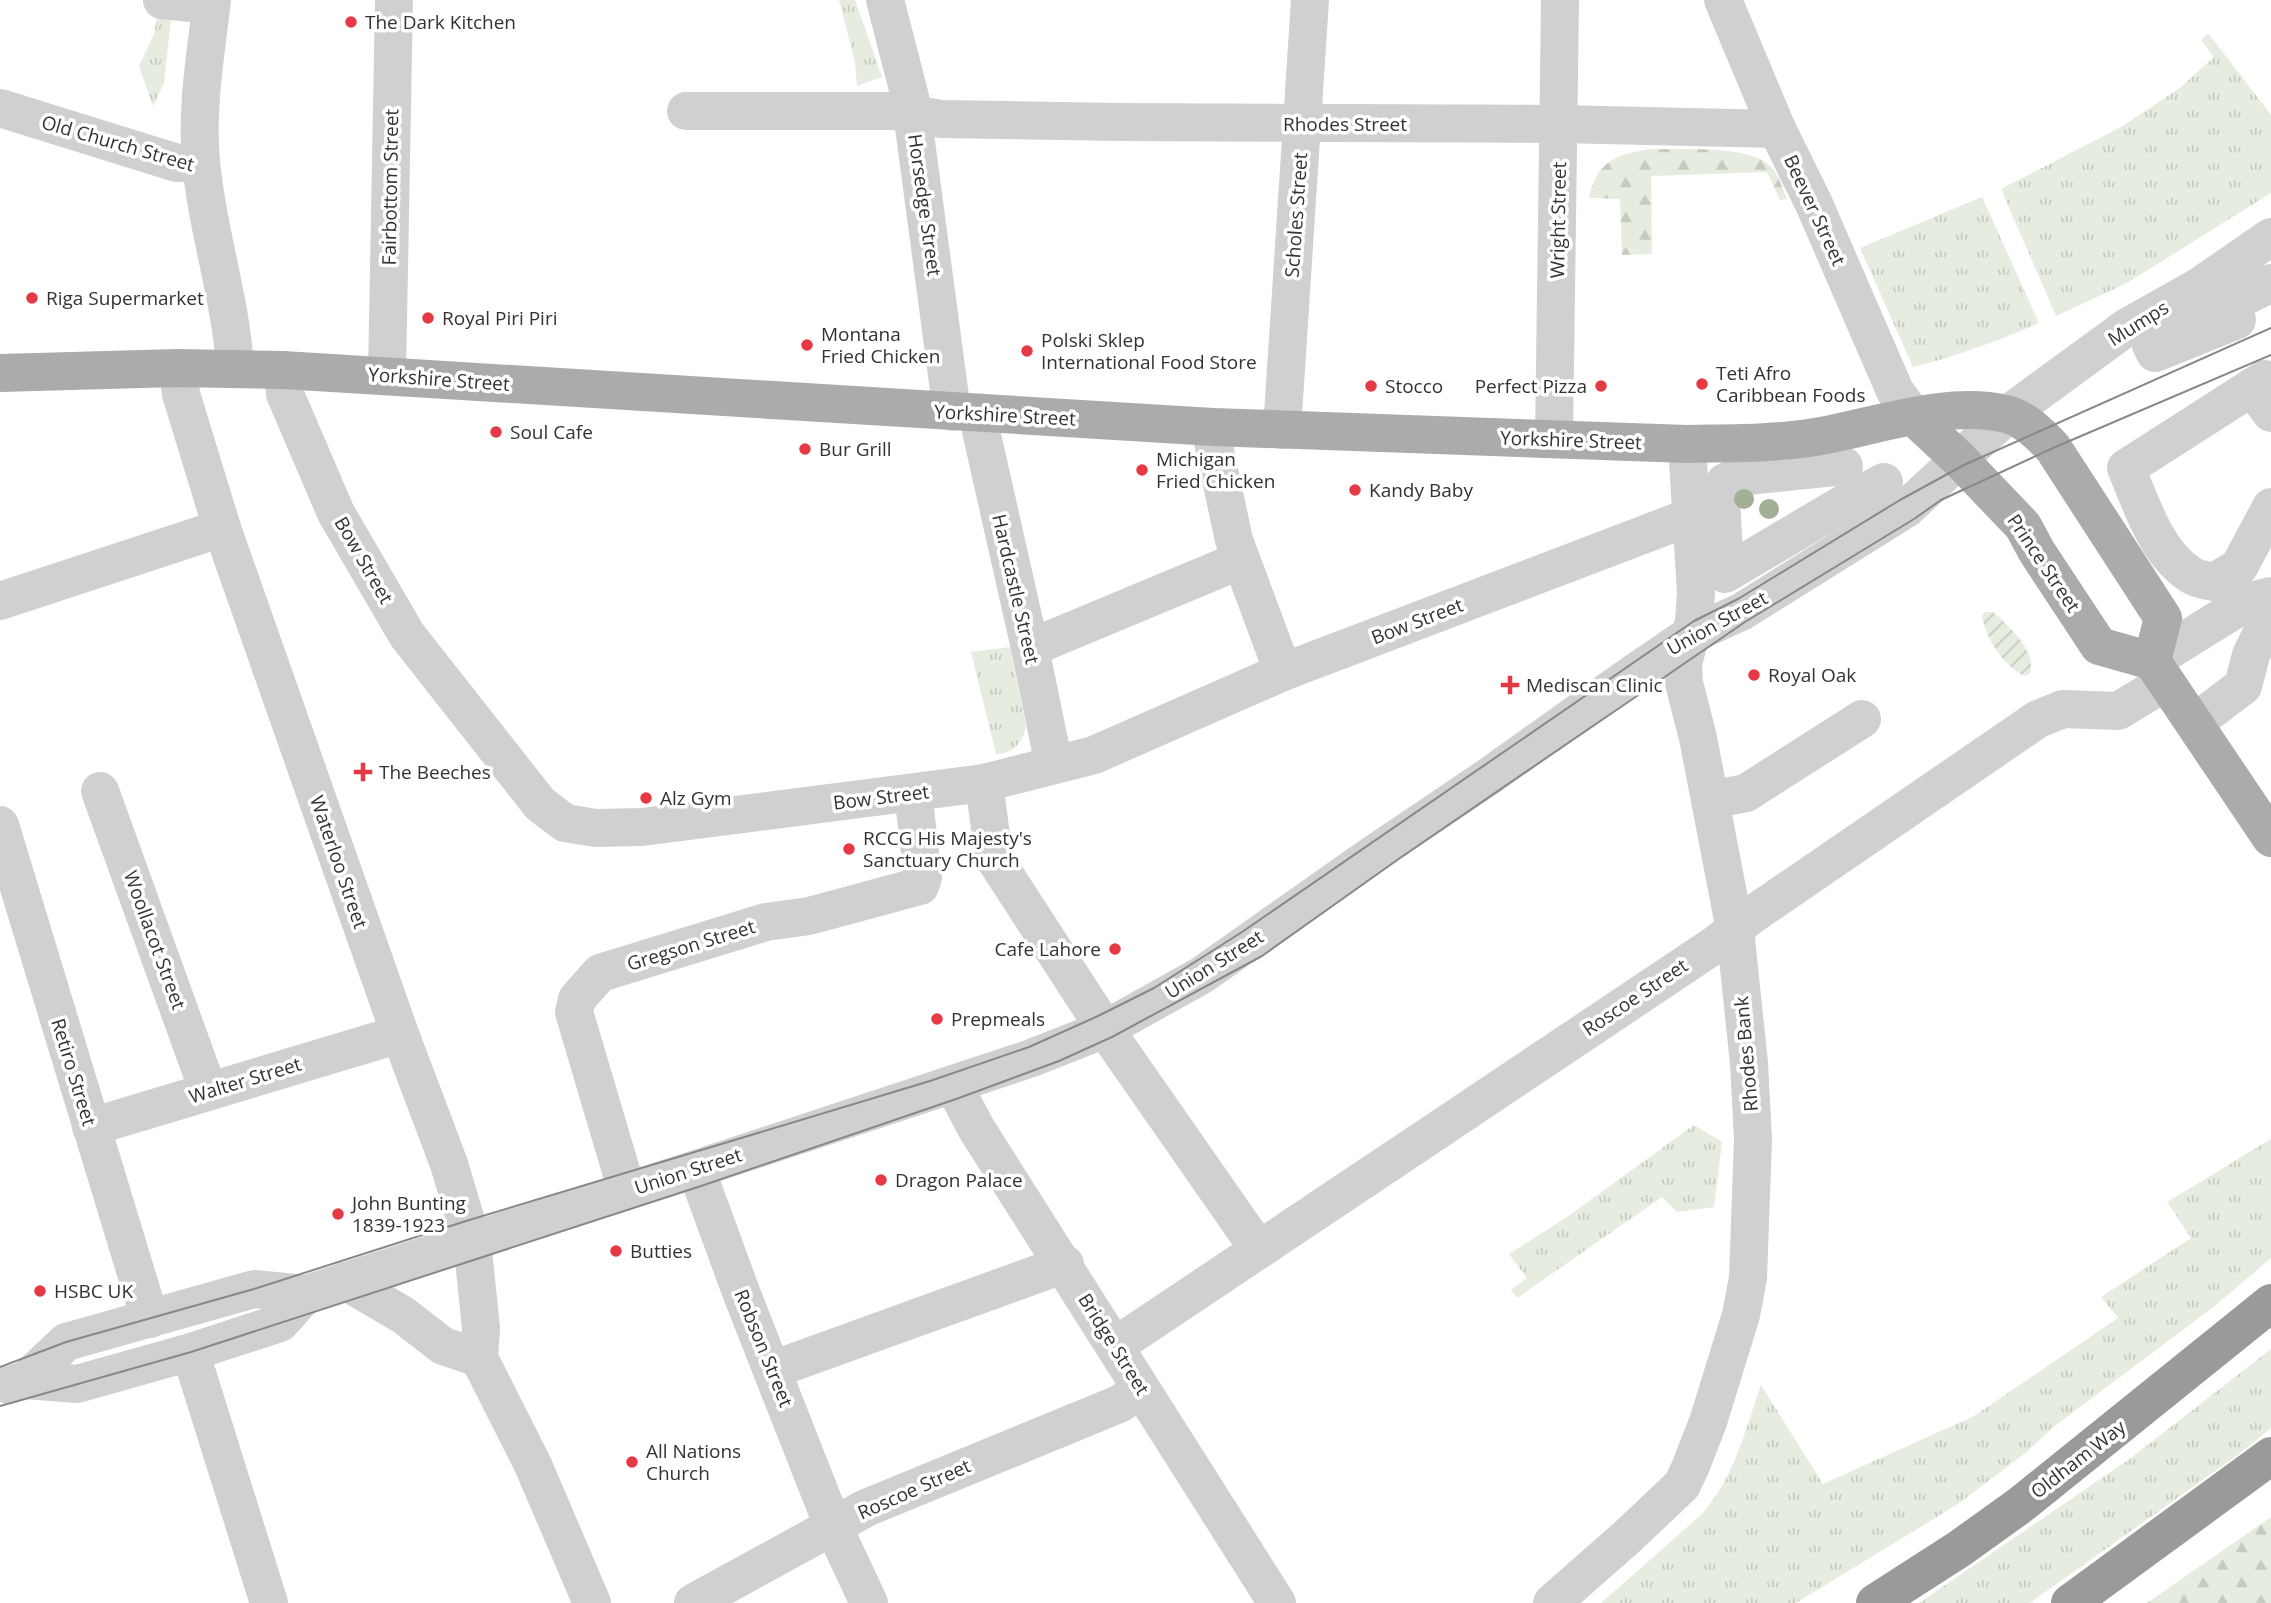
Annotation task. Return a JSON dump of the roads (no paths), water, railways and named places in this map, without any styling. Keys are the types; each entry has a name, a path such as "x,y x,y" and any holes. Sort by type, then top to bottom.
{"highway":[{"name":"Oldham Way","path":"1875,1603 1959,1549 2019,1506 2271,1303"},
{"path":"2070,1603 2271,1457"}],"main road":[{"name":"Yorkshire Street","path":"0,373 235,368 387,374 1213,427 1687,444 1749,443 1814,437 1914,417 1965,411 2008,414"},
{"path":"2008,414 2040,432 2053,448 2164,618 2159,671 2271,838"},
{"name":"Prince Street","path":"1914,417 1959,459 2023,526 2099,646 2159,671"}],"street":[{"path":"162,0 212,3 198,118 201,162"},
{"name":"Fairbottom Street","path":"387,374 394,0"},
{"name":"Horsedge Street","path":"885,0 913,116 965,413"},
{"name":"Scholes Street","path":"1282,430 1310,0"},
{"name":"Wright Street","path":"1554,439 1560,0"},
{"name":"Beever Street","path":"1723,0 1777,129 1814,204 1895,391 1914,417"},
{"name":"Old Church Street","path":"0,108 177,163 201,162 230,317 235,368"},
{"name":"Rhodes Street","path":"686,111 894,111 913,116 968,119 1302,124 1559,124 1777,129"},
{"name":"Mumps","path":"2008,414 2127,327 2200,286 2271,237"},
{"path":"2237,320 2155,353 2151,345 2271,283"},
{"name":"Waterloo Street","path":"178,368 181,394 222,528 400,1034 449,1164 470,1241 480,1304 479,1358 533,1465 592,1603"},
{"name":"Bow Street","path":"283,370 285,394 336,513 407,635 540,804 565,823 596,828 642,827 984,783 1094,755 1283,672 1690,517"},
{"path":"2263,393 2126,468 2171,558 2190,576 2214,582 2239,567 2271,507"},
{"name":"Hardcastle Street","path":"965,413 1030,648 1054,765"},
{"name":"Union Street","path":"7,1384 66,1342 254,1289 306,1294 1029,1059 1105,1029 1202,975 1690,635 1741,612 1906,509 2008,414"},
{"path":"1213,427 1213,442 1234,540 1283,672"},
{"name":"Rhodes Bank","path":"1552,1603 1628,1537 1682,1485 1708,1422 1741,1315 1748,1278 1753,1139 1749,1063 1735,930 1699,738 1684,683 1683,664 1694,621 1696,593 1687,444"},
{"path":"1844,466 1738,478 1725,482 1721,498 1725,574 1884,482"},
{"path":"0,601 222,528"},
{"path":"1030,648 1241,560"},
{"name":"Roscoe Street","path":"1115,1346 1735,930 1752,915 2038,719 2063,709 2118,711 2159,671 2247,602 2271,596"},
{"path":"2194,723 2243,686 2251,654 2271,614"},
{"path":"1710,800 1746,793 1862,719"},
{"path":"984,783 994,858 1105,1029 1259,1250"},
{"name":"Woollacot Street","path":"100,791 208,1090"},
{"name":"Gregson Street","path":"627,1191 574,1012 576,999 600,972 766,922 809,916 920,886 923,877 913,793"},
{"name":"Retiro Street","path":"0,825 150,1319"},
{"name":"Walter Street","path":"90,1127 400,1034"},
{"name":"Bridge Street","path":"953,1084 976,1128 1277,1603"},
{"name":"Robson Street","path":"696,1169 833,1526 869,1603"},
{"path":"772,1370 1065,1265"},
{"path":"345,1281 403,1315 443,1346 479,1358"},
{"name":"Union Street","path":"7,1384 77,1384 191,1352 280,1323 306,1294"},
{"path":"196,1370 269,1603"},
{"name":"Roscoe Street","path":"693,1603 866,1508 1119,1404 1142,1390"}],"tram line":[{"path":"0,1367 66,1342 254,1289 466,1221 930,1081 1029,1047 1098,1016 1154,988 1242,932 1694,621 1738,599 1900,500 1964,465 2271,328"},
{"path":"0,1406 191,1352 701,1186 959,1098 1059,1061 1112,1037 1262,956 1400,858 1745,622 1941,500 2053,448 2271,355"}],"place":[{"name":"The Dark Kitchen","path":"351,22"},
{"name":"Riga Supermarket","path":"32,298"},
{"name":"Royal Piri Piri","path":"428,318"},
{"name":"Montana Fried Chicken","path":"807,345"},
{"name":"Polski Sklep International Food Store","path":"1027,351"},
{"name":"Teti Afro Caribbean Foods","path":"1702,384"},
{"name":"Stocco","path":"1371,386"},
{"name":"Perfect Pizza","path":"1601,386"},
{"name":"Soul Cafe","path":"496,432"},
{"name":"Bur Grill","path":"805,449"},
{"name":"Michigan Fried Chicken","path":"1142,470"},
{"name":"Kandy Baby","path":"1355,490"},
{"name":"Royal Oak","path":"1754,675"},
{"name":"Mediscan Clinic","path":"1510,685"},
{"name":"The Beeches","path":"363,772"},
{"name":"Alz Gym","path":"646,798"},
{"name":"RCCG His Majesty's Sanctuary Church","path":"849,849"},
{"name":"Cafe Lahore","path":"1115,949"},
{"name":"Prepmeals","path":"937,1019"},
{"name":"Dragon Palace","path":"881,1180"},
{"name":"John Bunting 1839-1923","path":"338,1214"},
{"name":"Butties","path":"616,1251"},
{"name":"HSBC UK","path":"40,1291"},
{"name":"All Nations Church","path":"632,1462"}]}
